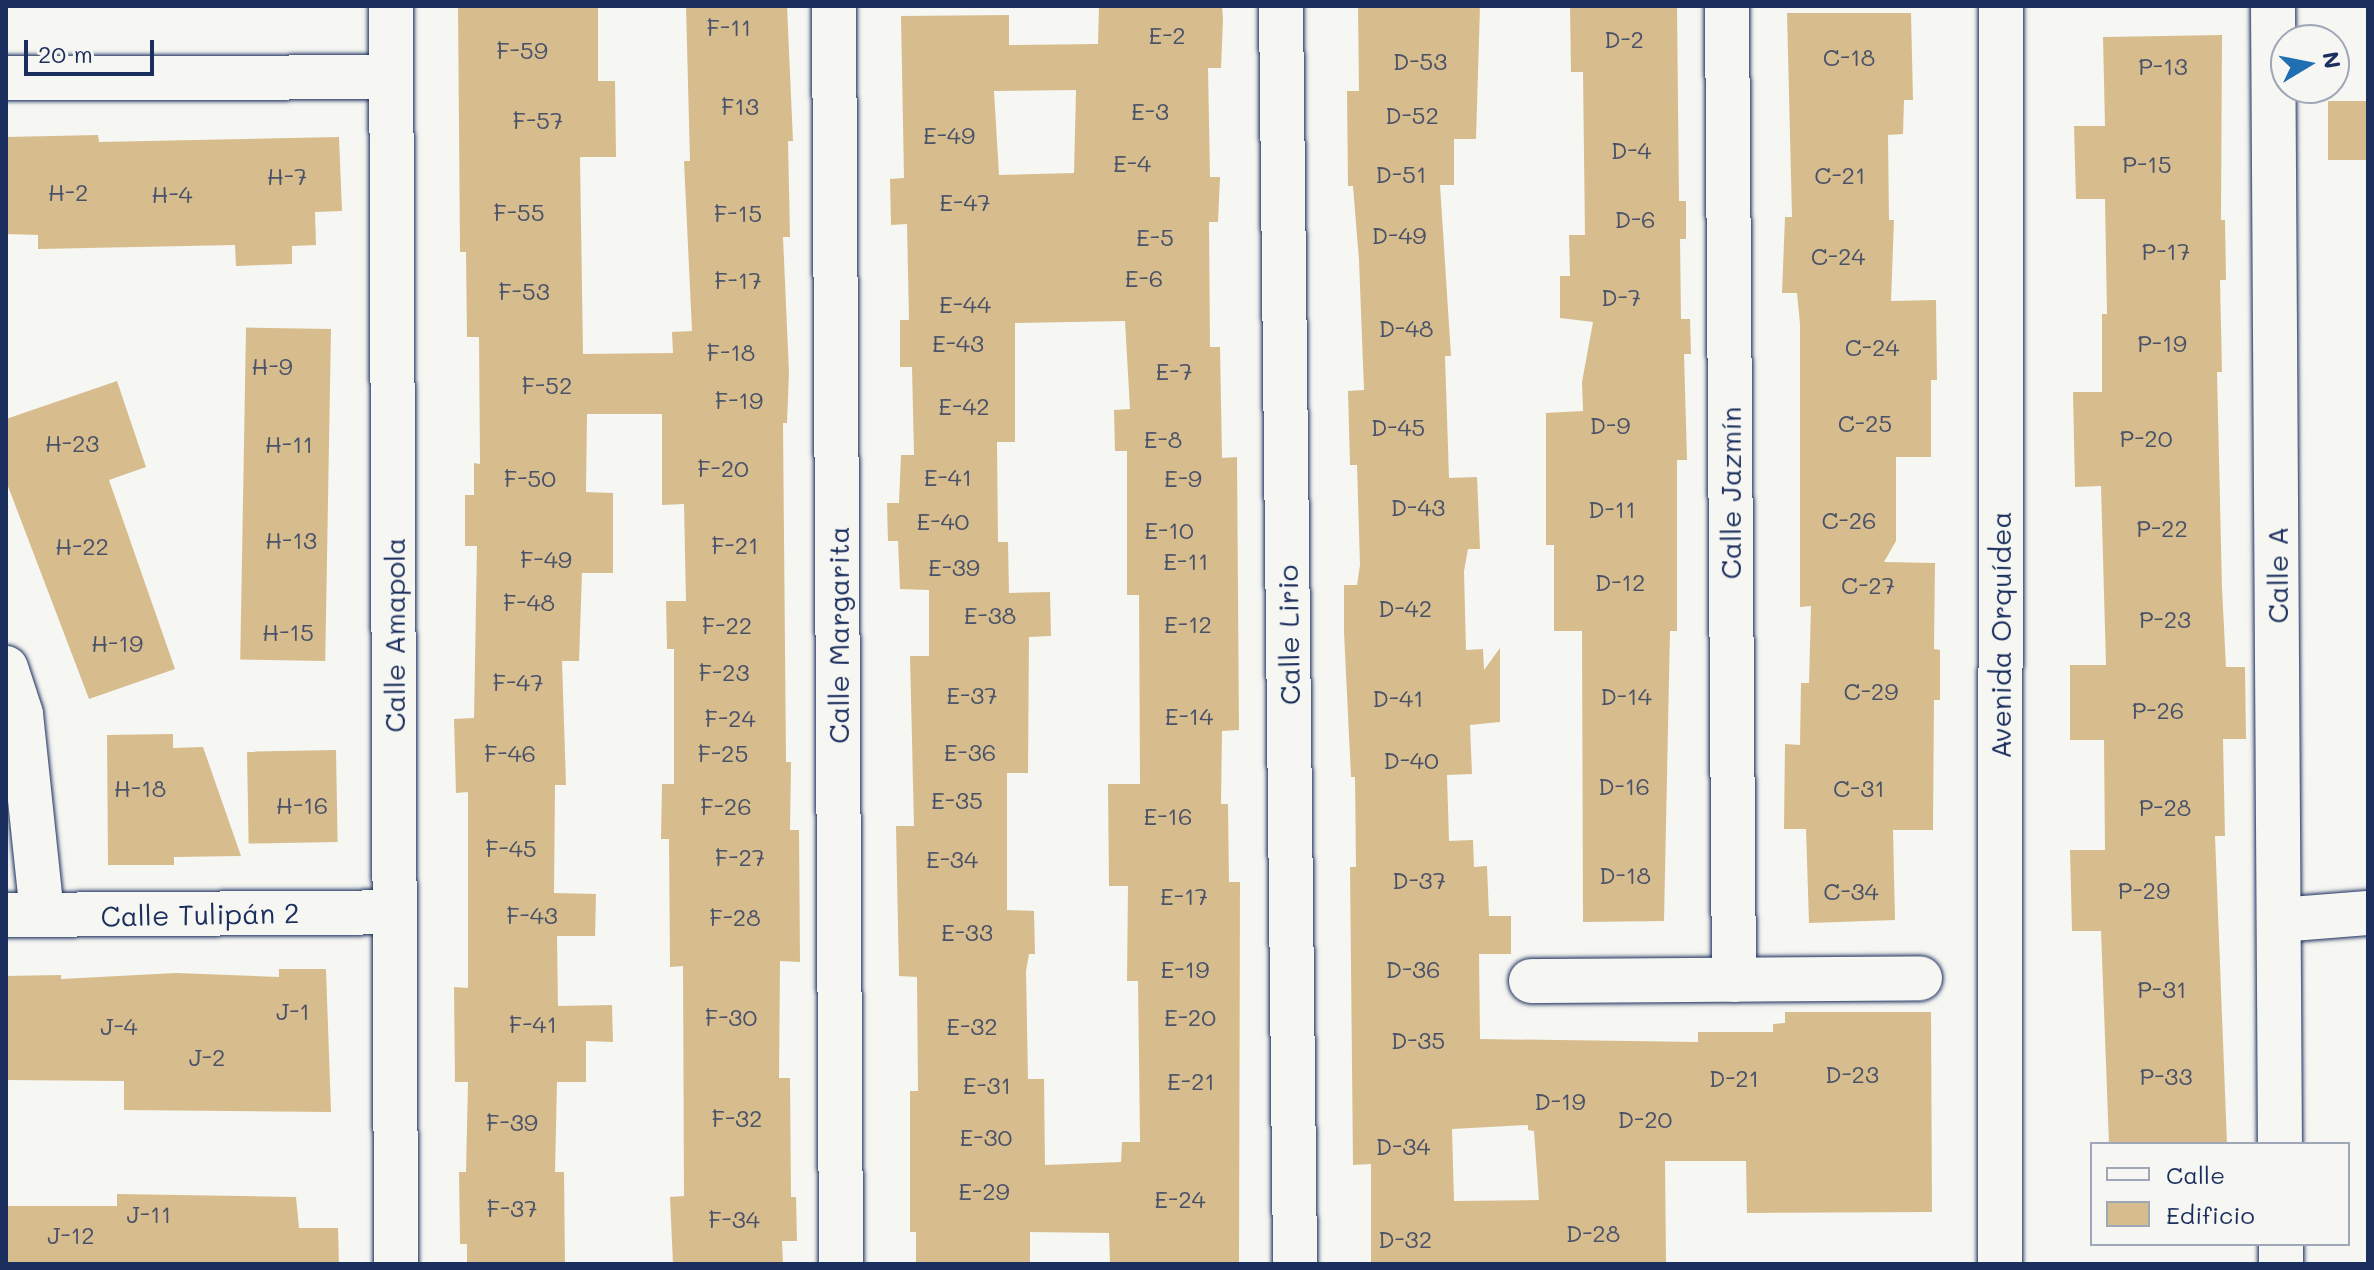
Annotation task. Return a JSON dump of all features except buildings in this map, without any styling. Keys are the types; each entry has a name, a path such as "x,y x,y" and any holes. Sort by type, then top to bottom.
{"street":[{"name":"Calle Amapola","path":"391,6 396,1264"},
{"name":"Calle Margarita","path":"834,6 841,1264"},
{"name":"Calle Lirio","path":"1281,6 1295,1264"},
{"name":"Calle Jazmín","path":"1727,6 1734,980"},
{"name":"Avenida Orquídea","path":"2000,1264 2001,6"},
{"name":"Calle A","path":"2273,6 2280,1142"},
{"path":"6,78 391,77"},
{"path":"6,668 21,714 24,915"},
{"name":"Calle Tulipán 2","path":"24,915 394,912"},
{"path":"2279,920 2368,913"},
{"path":"1531,981 1920,978"}]}
